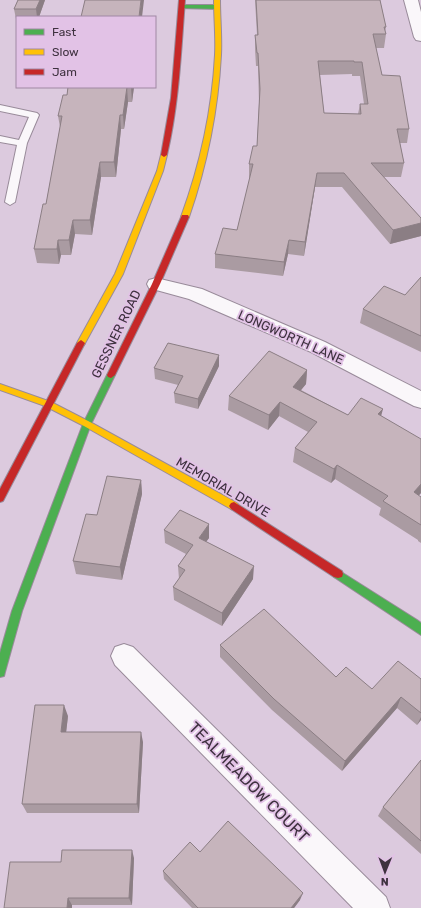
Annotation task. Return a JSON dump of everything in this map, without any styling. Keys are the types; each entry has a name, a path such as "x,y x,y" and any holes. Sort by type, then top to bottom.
{"main road":[{"path":"182,4 217,4"},
{"name":"GESSNER ROAD","path":"0,498 48,404 119,274 160,171 170,133 176,85 182,4"},
{"name":"GESSNER ROAD","path":"0,672 17,611 87,424 131,332 156,284 186,215 199,175 209,132 218,55 217,4"},
{"name":"MEMORIAL DRIVE","path":"0,387 48,404 87,424 247,514 413,623 421,630"}],"street":[{"path":"411,0 421,37"},
{"name":"LONGWORTH LANE","path":"156,284 195,294 318,347 421,400"},
{"name":"TEALMEADOW COURT","path":"124,656 375,908"}],"lane":[{"path":"0,108 34,115 22,144 10,202"},
{"path":"0,139 22,144"}],"building":[{"path":"18,0 40,0 36,9 14,9"},
{"path":"85,0 141,0 139,16 81,16"},
{"path":"256,0 380,0 386,27 384,27 386,34 373,34 382,75 400,76 409,129 397,129 404,163 371,163 421,218 421,223 393,230 344,173 317,173 305,242 289,240 284,262 215,254 223,228 237,230 253,164 249,164 253,146 257,146 260,89 258,53 255,35 258,35","holes":["318,61 362,62 368,104 360,104 361,114 324,113"]},
{"path":"68,88 127,88 123,115 120,115 114,162 100,162 90,220 73,220 69,240 58,240 57,249 34,249 43,204 46,204 62,116 58,116 63,95 67,95"},
{"path":"421,277 421,336 363,309 384,286 405,295"},
{"path":"168,343 219,355 198,399 174,393 183,376 154,368"},
{"path":"269,351 307,370 293,387 348,415 361,398 383,409 378,414 421,439 421,484 414,492 421,497 421,525 383,501 388,496 337,465 334,469 295,448 317,422 280,402 269,415 229,396"},
{"path":"107,476 141,480 120,567 73,561 86,514 97,515"},
{"path":"180,510 209,524 199,538 254,566 222,613 173,587 185,570 178,566 193,545 164,530"},
{"path":"264,609 336,677 346,667 372,689 398,661 421,679 421,713 401,697 345,761 274,699 220,645"},
{"path":"35,705 64,705 61,732 141,732 137,804 22,804"},
{"path":"421,760 421,841 383,807"},
{"path":"228,821 303,893 291,908 198,908 163,871 190,842 200,852"},
{"path":"62,850 132,850 129,898 68,898 67,908 4,908 10,862 61,862"}],"traffic: fast":[{"path":"181,7 217,7"},
{"path":"0,672 17,611 87,424 111,375"},
{"path":"338,574 413,623 421,630"}],"traffic: slow":[{"path":"185,217 198,178 208,137 218,55 217,0"},
{"path":"81,343 119,274 160,171 164,155"},
{"path":"0,387 48,404 87,424 234,506"}],"traffic: jam":[{"path":"164,155 172,117 182,0"},
{"path":"111,375 156,284 185,217"},
{"path":"0,498 81,343"},
{"path":"234,506 338,574"}]}
